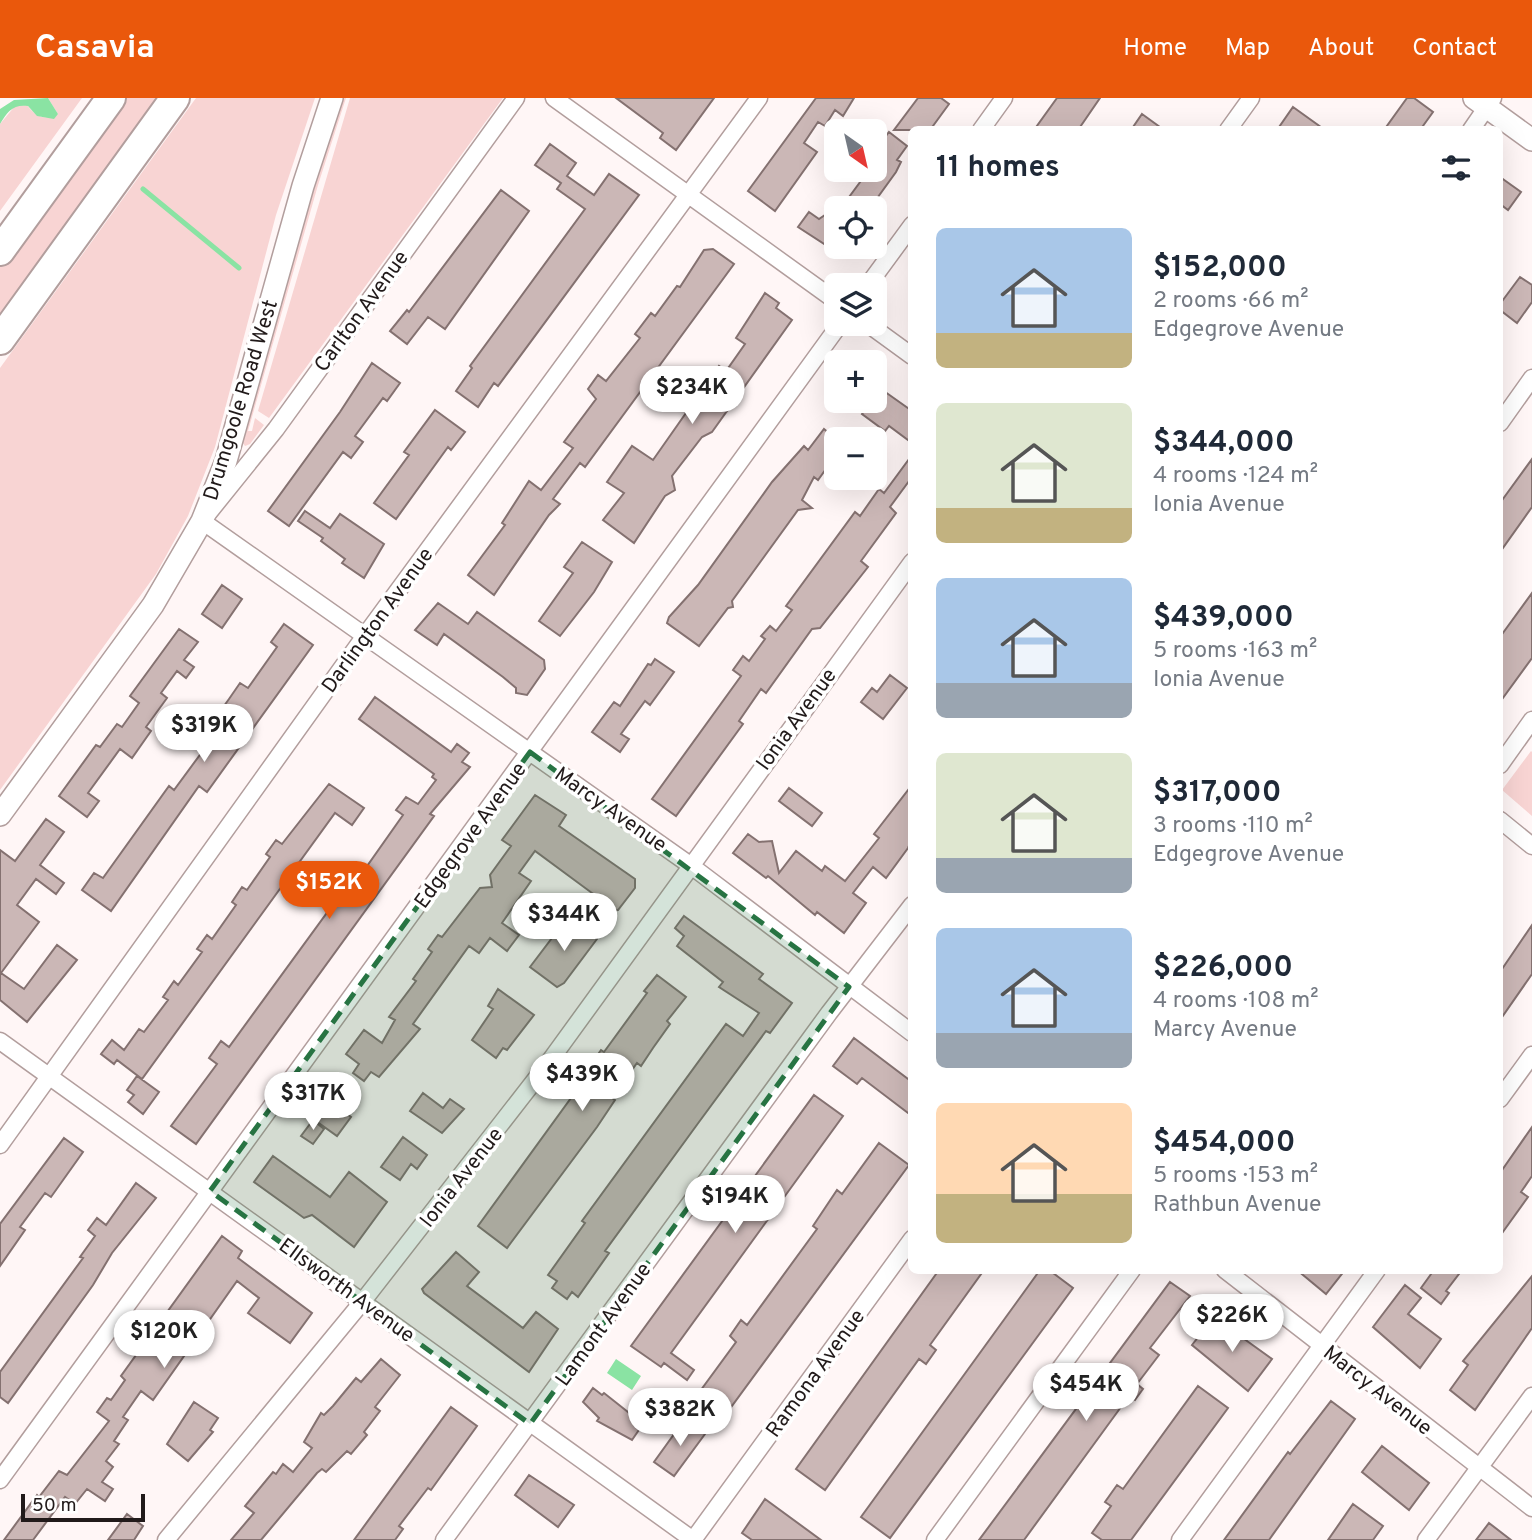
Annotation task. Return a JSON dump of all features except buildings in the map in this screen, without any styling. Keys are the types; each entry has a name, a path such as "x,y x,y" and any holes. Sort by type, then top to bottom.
{"highway":[{"path":"0,251 111,98"},
{"path":"0,340 176,98"}],"main road":[{"name":"Drumgoole Road West","path":"0,815 159,596 202,521 226,461 303,186 331,98"},
{"path":"1485,101 1532,140"}],"street":[{"name":"Carlton Avenue","path":"202,521 276,429 516,98"},
{"path":"554,98 824,292"},
{"name":"Darlington Avenue","path":"0,1145 364,637 759,98"},
{"path":"984,126 1004,98"},
{"path":"1231,126 1251,98"},
{"path":"1473,126 1485,101"},
{"path":"877,273 908,230"},
{"name":"Edgegrove Avenue","path":"0,1480 831,336"},
{"path":"884,336 908,353"},
{"path":"1503,419 1532,378"},
{"name":"Marcy Avenue","path":"202,521 690,865 908,1030"},
{"name":"Ionia Avenue","path":"166,1540 363,1301 550,1062 690,865 908,567"},
{"path":"1503,761 1532,720"},
{"path":"1503,822 1532,846"},
{"name":"Lamont Avenue","path":"444,1540 908,910"},
{"name":"Ellsworth Avenue","path":"0,1041 694,1540"},
{"path":"1503,1096 1532,1055"},
{"name":"Ramona Avenue","path":"694,1540 908,1245"},
{"path":"934,1540 1129,1274"},
{"name":"Marcy Avenue","path":"1230,1274 1532,1508"},
{"path":"1180,1540 1374,1274"},
{"path":"1426,1540 1532,1396"}],"highlighted area":[{"path":"530,752 849,987 530,1424 210,1191"}],"shaded area":[{"path":"48,98 82,98 0,211 0,124 15,106 27,105 41,117 58,114"},
{"path":"48,98 58,114 54,119 37,116 28,106 18,106 5,116 0,124 0,109 14,100"},
{"path":"123,98 158,98 0,317 0,266"},
{"path":"196,98 315,98 276,215 215,447 188,516 156,574 0,790 0,368"},
{"path":"343,98 346,98 318,185 248,431 252,431 255,418 264,425 250,444 245,446 242,442 296,247"},
{"path":"350,98 503,98 269,418 258,411"},
{"path":"1531,751 1532,816 1503,789"},
{"path":"616,1359 641,1376 632,1390 607,1373"}],"waterway":[{"path":"143,189 239,268"}]}
